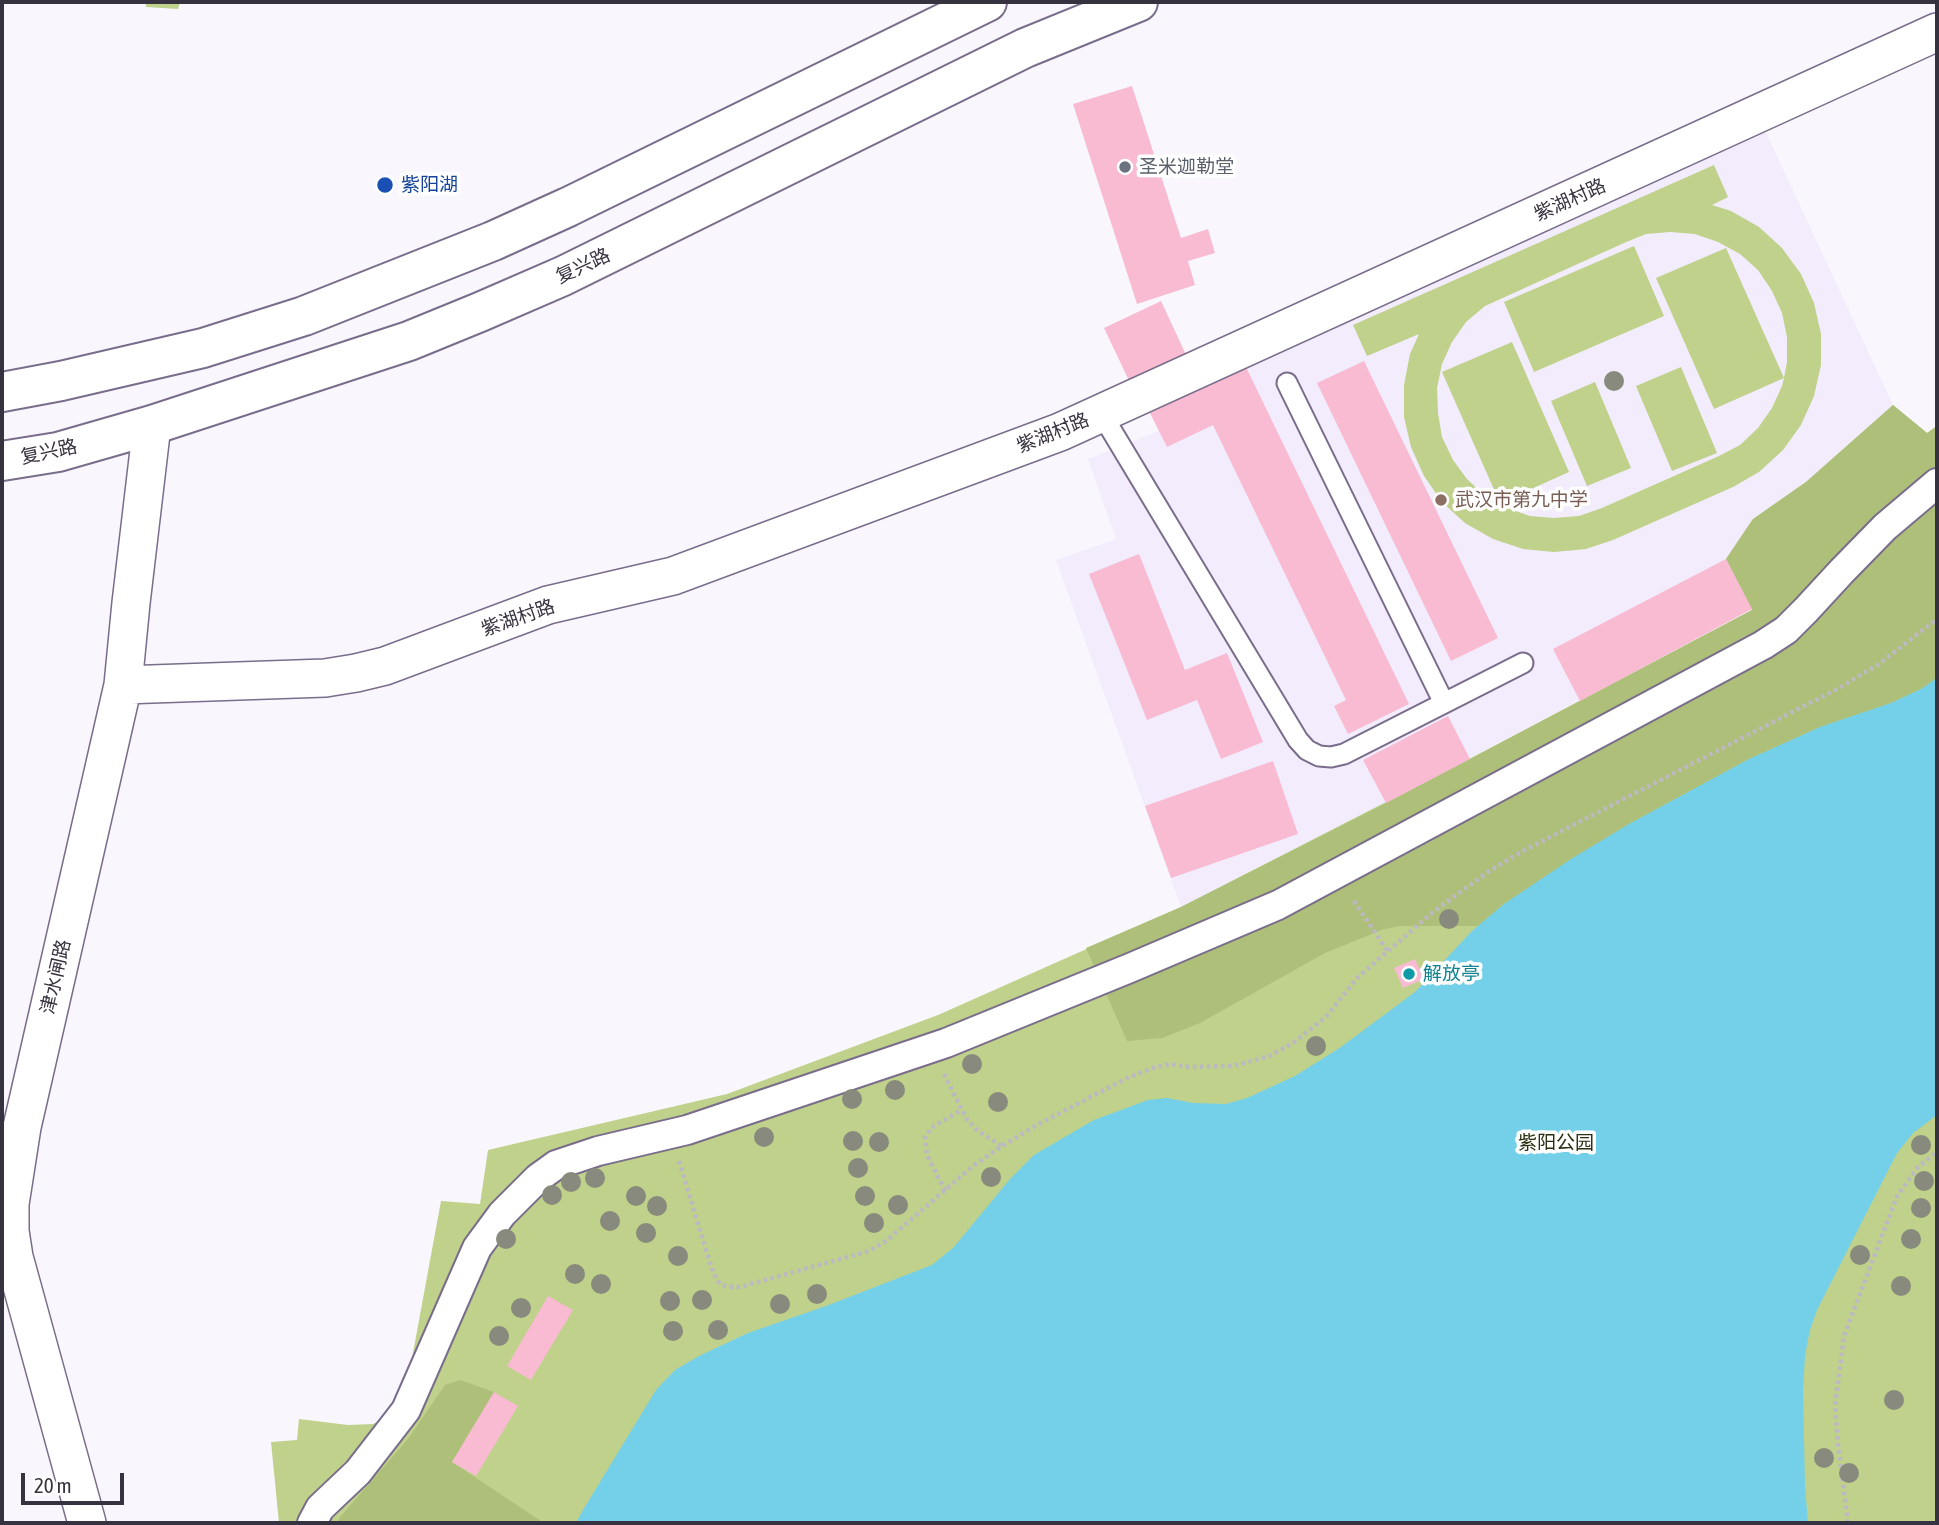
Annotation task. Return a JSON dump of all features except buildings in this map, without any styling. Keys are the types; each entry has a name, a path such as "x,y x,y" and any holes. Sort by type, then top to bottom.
{"main road":[{"path":"2,392 203,348 304,316 455,256 568,207 987,2"},
{"name":"复兴路","path":"2,461 58,452 152,425 409,341 575,270 1025,48 1138,2"}],"street":[{"name":"紫湖村路","path":"123,685 325,678 385,666 548,605 673,576 1060,432 1937,32"},
{"name":"津水闸路","path":"88,1523 14,1257 10,1204 22,1127 123,685 152,425"},
{"path":"312,1523 320,1508 358,1472 406,1410 477,1248 502,1214 538,1178 556,1165 598,1151 671,1133 931,1049 1278,905 1763,645 1786,630 1885,527 1937,483"}],"lane":[{"path":"1287,383 1444,703"},
{"path":"1101,413 1298,740 1307,750 1331,757 1344,754 1523,663"}],"path":[{"path":"671,1133 715,1276 720,1284 740,1287 869,1251 886,1241 973,1166 1002,1146 1128,1078 1170,1064 1189,1067 1233,1066 1270,1056 1293,1043 1326,1017 1357,978 1433,912 1488,872 1521,852 1839,688 1879,664 1937,619"},
{"path":"1336,874 1388,952"},
{"path":"931,1049 961,1110 973,1127 1002,1146"},
{"path":"945,1191 928,1155 925,1138 931,1128 961,1110"},
{"path":"1848,1523 1836,1406 1844,1336 1897,1196 1918,1167 1937,1152"}],"shaded area":[{"name":"武汉市第九中学","path":"1763,126 1893,405 1806,482 1752,519 1752,609 1386,803 1181,907 1056,560 1116,539 1088,459 1159,431 1150,413"}],"green space":[{"path":"146,2 180,2 178,9 146,7"},
{"path":"1714,165 1728,197 1712,205 1731,211 1759,227 1782,248 1801,274 1814,303 1821,334 1821,365 1814,396 1801,425 1783,450 1759,472 1733,487 1613,540 1586,549 1554,552 1523,549 1493,539 1465,523 1442,502 1424,476 1411,447 1404,417 1404,385 1410,354 1419,334 1367,356 1353,325","holes":["1670,232 1695,234 1718,242 1740,254 1758,270 1782,313 1787,337 1787,362 1782,386 1772,408 1758,428 1740,445 1602,508 1579,516 1554,518 1530,516 1485,496 1467,479 1453,460 1442,437 1438,413 1437,388 1442,364 1452,342 1466,322 1485,306 1646,234"]},
{"path":"1634,246 1664,316 1534,372 1504,302"},
{"path":"1726,248 1784,378 1714,409 1656,278"},
{"path":"1512,342 1569,472 1500,503 1442,372"},
{"path":"1681,367 1717,453 1672,471 1636,386"},
{"path":"1595,382 1631,468 1587,486 1551,401"},
{"name":"紫阳公园","path":"1893,405 1927,433 1937,426 1937,1523 279,1523 271,1442 297,1440 299,1419 348,1425 373,1424 385,1418 393,1408 410,1369 441,1201 480,1204 488,1150 727,1094 938,1015 1181,907 1752,610 1726,559 1753,519 1806,482"},
{"path":"1893,405 1927,433 1937,426 1937,678 1891,703 1820,727 1749,759 1629,824 1504,904 1478,926 1400,926 1384,929 1325,953 1200,1023 1162,1038 1127,1041 1086,948 1181,907 1386,803 1752,610 1726,559 1753,519 1806,482"},
{"path":"460,1380 494,1392 452,1462 544,1523 337,1523 408,1439 445,1385"}],"water":[{"path":"1937,678 1937,1115 1913,1133 1897,1153 1817,1310 1810,1330 1805,1355 1803,1392 1808,1523 576,1523 656,1390 675,1370 748,1333 932,1265 954,1247 1010,1179 1034,1155 1094,1120 1148,1100 1167,1098 1193,1103 1226,1104 1247,1098 1295,1076 1341,1047 1415,992 1472,931 1504,904 1571,859 1629,824 1749,759 1820,727 1891,703"}],"place":[{"name":"圣米迦勒堂","path":"1125,167"},
{"name":"紫阳湖","path":"385,185"},
{"name":"武汉市第九中学","path":"1441,500"},
{"name":"解放亭","path":"1409,974"}]}
